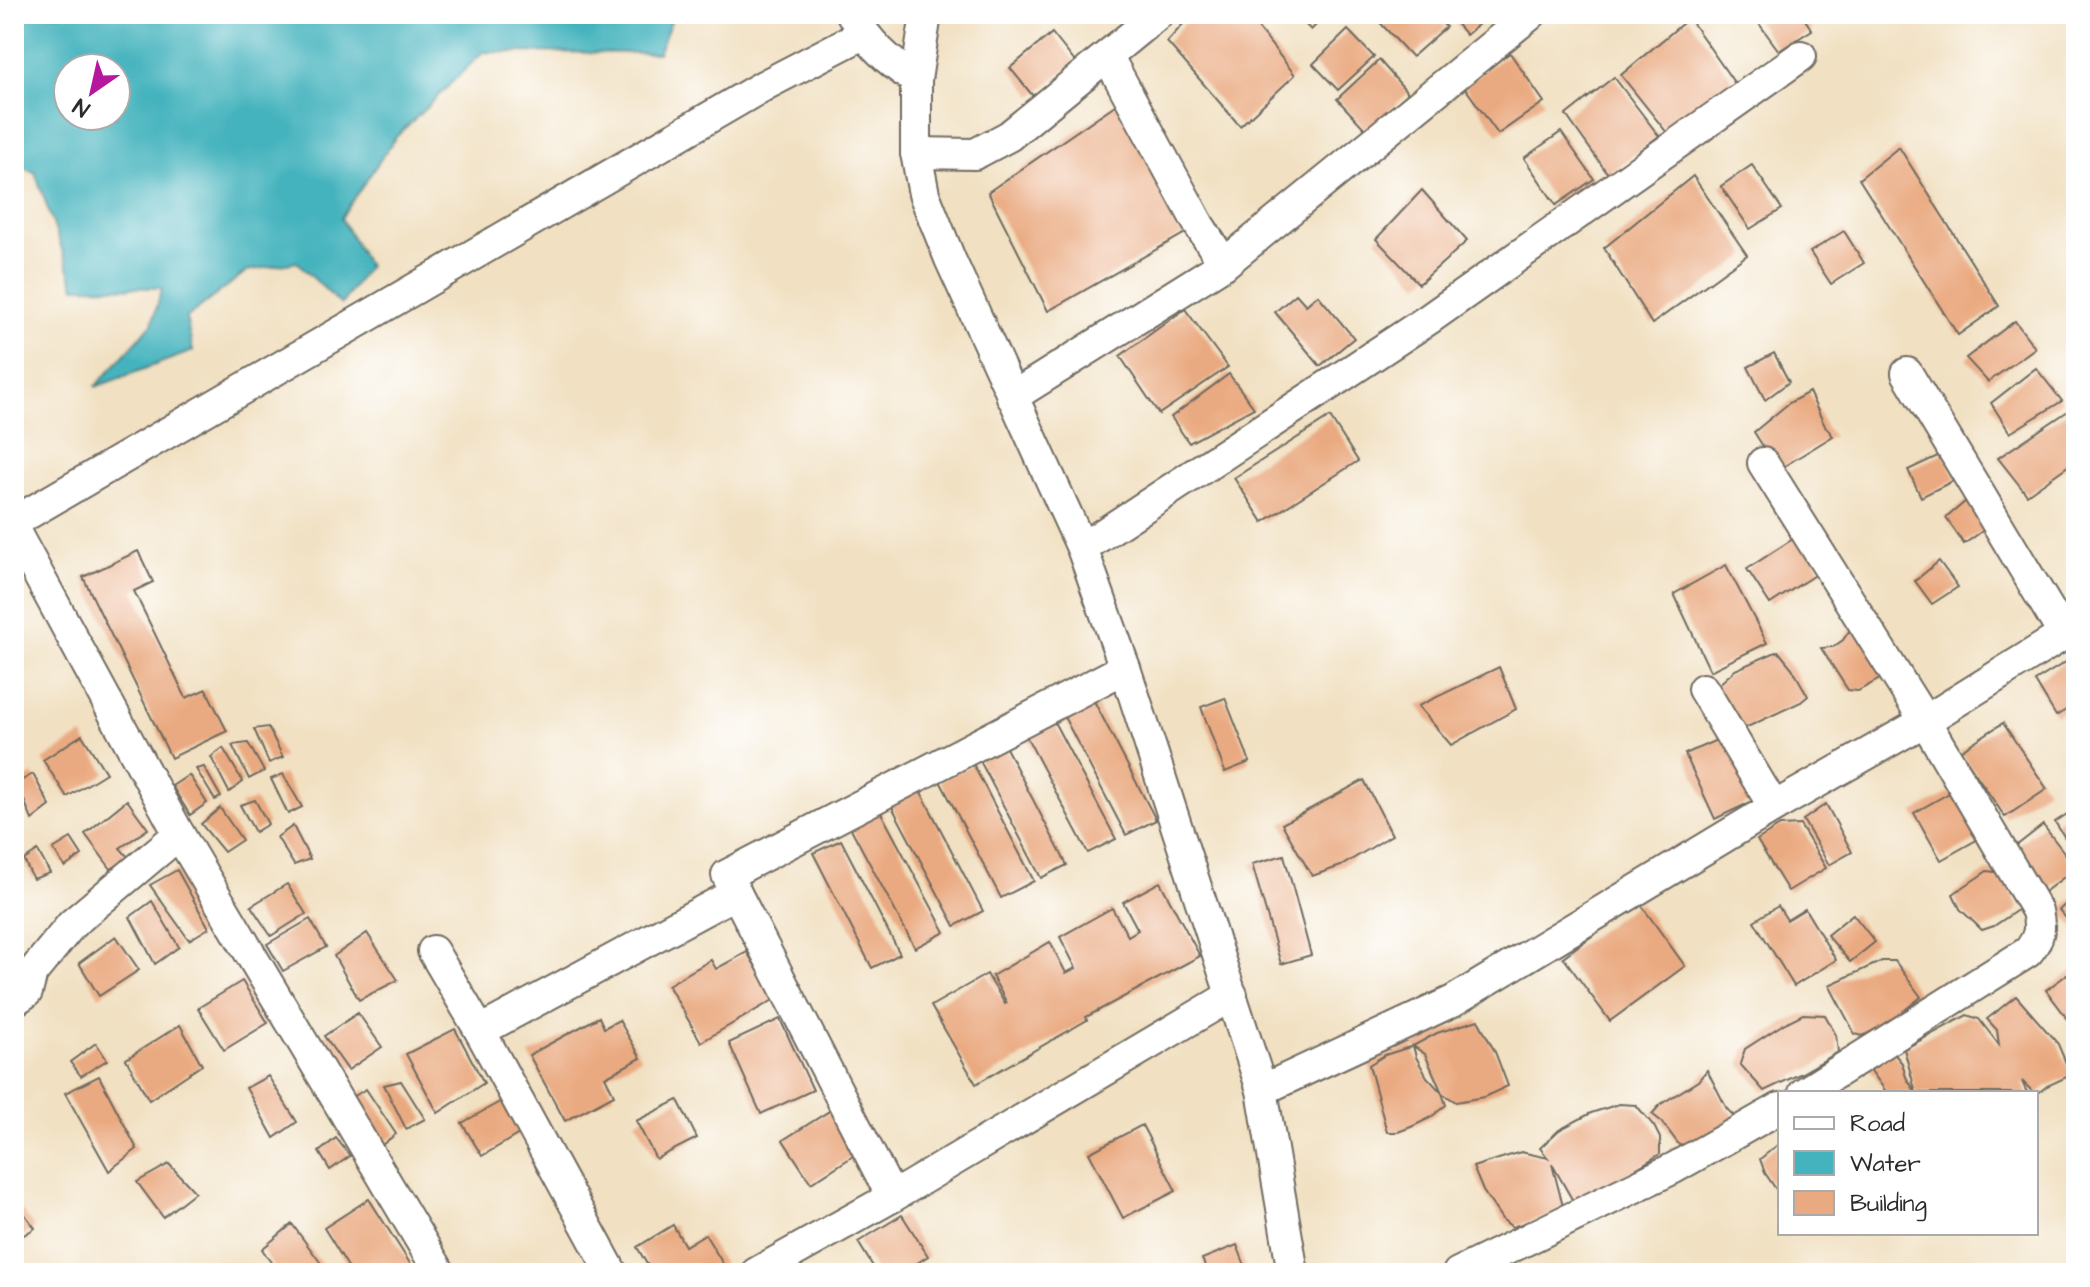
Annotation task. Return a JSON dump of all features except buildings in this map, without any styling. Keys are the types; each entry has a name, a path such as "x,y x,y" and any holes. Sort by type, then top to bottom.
{"street":[{"path":"926,14 916,80 916,153 924,194 1082,548 1125,668 1262,1090 1293,1273"},
{"path":"916,153 975,154 1009,136 1158,14"},
{"path":"1012,397 1224,264 1518,18"},
{"path":"14,522 765,85 858,24 893,64 916,80"},
{"path":"1082,548 1429,319 1801,56"},
{"path":"1108,57 1199,225 1224,264"},
{"path":"1262,1090 1453,1001 1774,807 1925,721 2070,631 1907,373"},
{"path":"1763,463 1925,721 2037,911 2041,928 2037,941 2028,952 1807,1091"},
{"path":"14,530 179,834 440,1273"},
{"path":"892,1197 727,875 1125,668"},
{"path":"1703,689 1774,807"},
{"path":"14,1001 27,992 32,973 72,924 179,834"},
{"path":"480,1031 736,893"},
{"path":"433,951 612,1273"},
{"path":"756,1273 892,1197 1232,995"},
{"path":"1458,1273 1674,1168 1778,1109"}],"water":[{"path":"14,14 674,14 658,53 483,52 395,138 341,218 368,266 341,305 297,262 247,271 186,318 193,351 95,387 152,324 162,288 75,287 35,172 14,166"}]}
